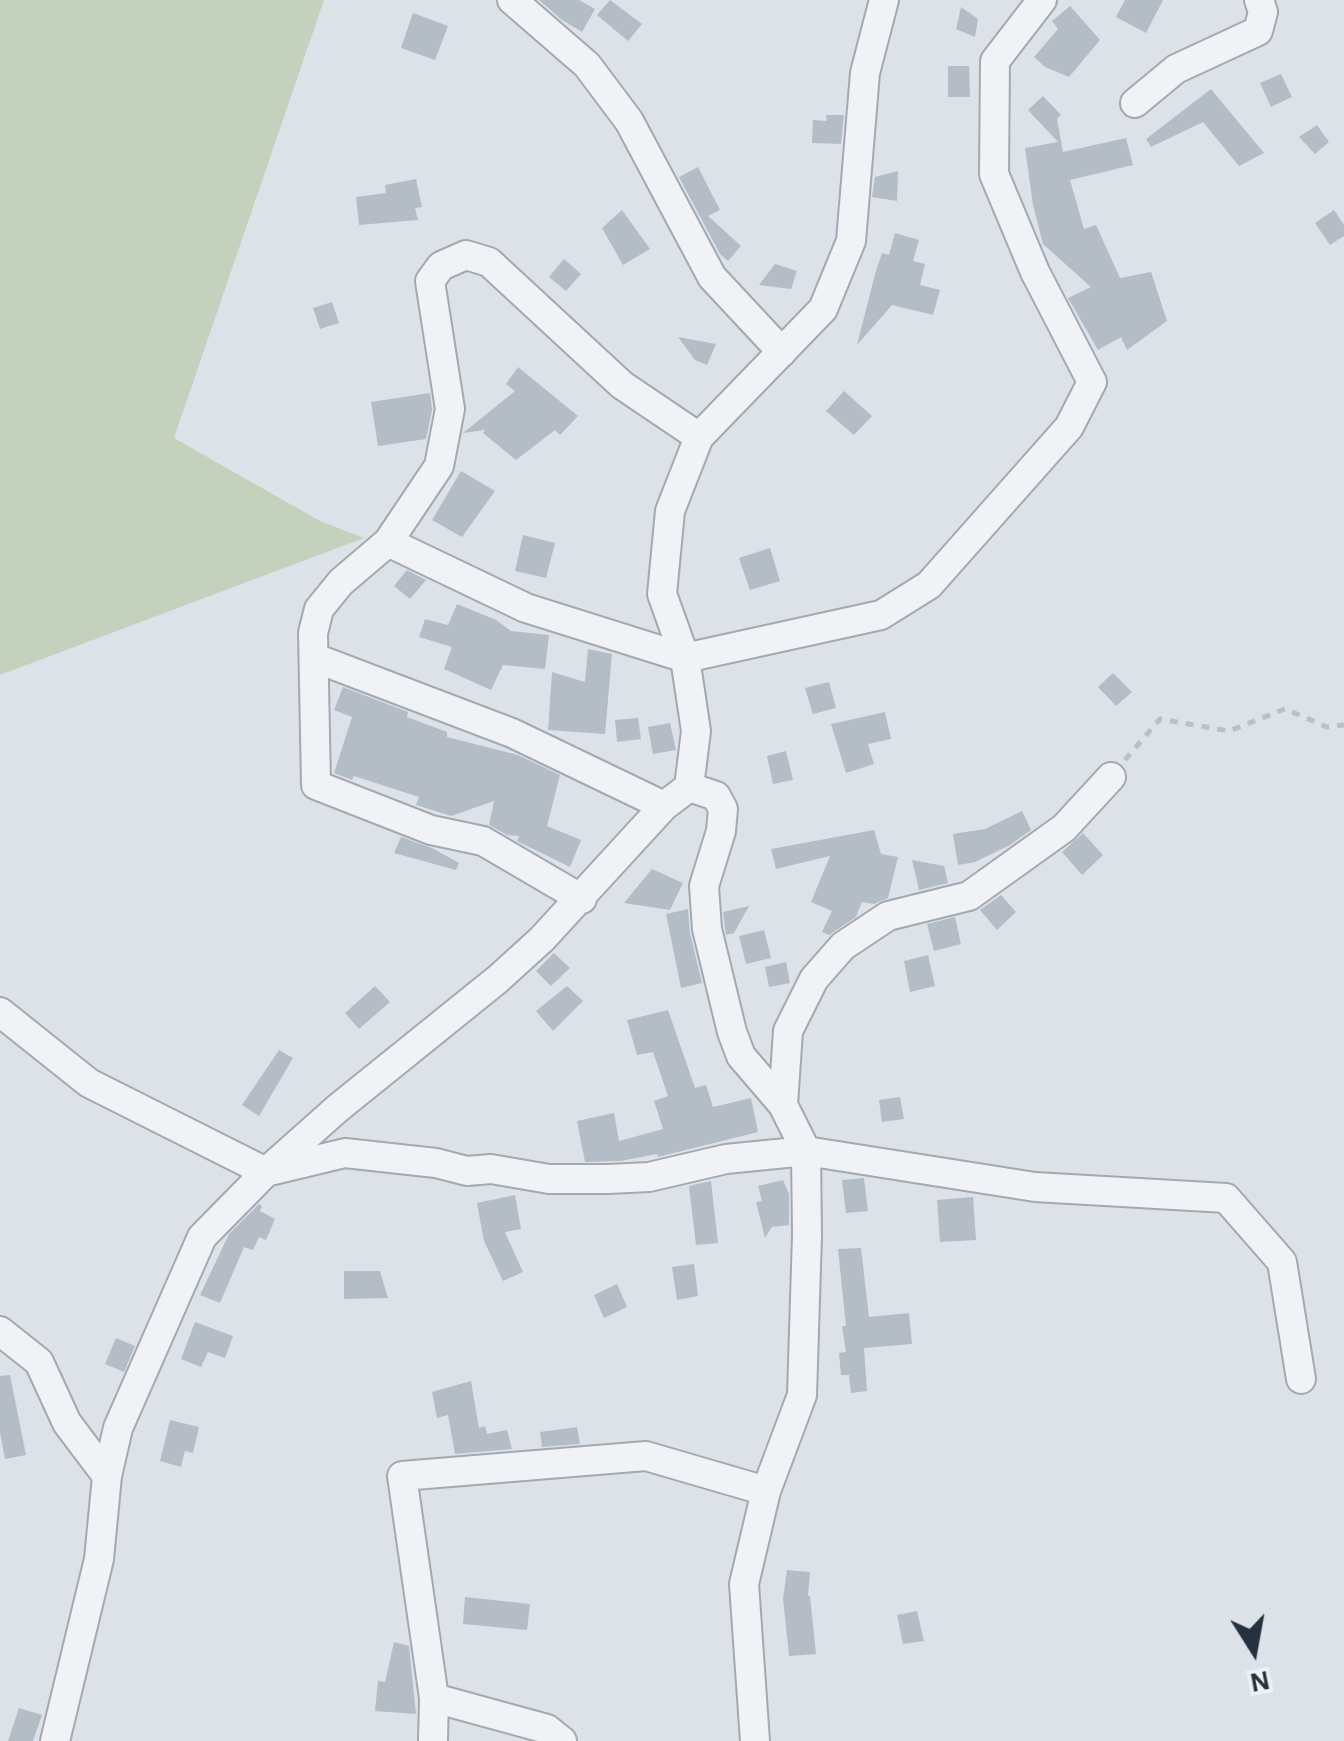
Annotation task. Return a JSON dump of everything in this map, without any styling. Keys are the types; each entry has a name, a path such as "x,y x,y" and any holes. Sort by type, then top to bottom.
{"street":[{"path":"512,0 587,65 629,121 712,277 782,352"},
{"path":"55,1741 99,1559 107,1476 118,1428 202,1237 266,1172 338,1108 498,978 582,898 664,806 689,787 696,731 685,658 662,594 670,512 699,437 823,309 851,241 866,72 884,0"},
{"path":"388,542 526,608 685,658 881,615 929,586 1070,427 1092,382 1035,272 994,174 995,61 1042,0"},
{"path":"1135,103 1176,69 1258,31 1262,12 1259,0"},
{"path":"582,898 483,840 430,830 316,785 313,632 320,609 341,582 388,542 438,466 450,409 430,281 441,266 466,255 489,262 622,386 699,437"},
{"path":"316,658 512,733 664,806"},
{"path":"783,1105 788,1031 814,979 844,946 888,916 969,896 1064,828 1111,777"},
{"path":"689,787 716,796 723,809 721,831 704,886 707,930 732,1032 741,1056 783,1105 806,1151 808,1236 802,1395 766,1491 744,1584 754,1741"},
{"path":"0,1012 90,1083 266,1172 345,1153 549,1179 622,1179 649,1177 726,1159 806,1151 1035,1187 1226,1198 1282,1262 1301,1379"},
{"path":"0,1331 39,1362 67,1423 107,1476"},
{"path":"433,1741 434,1698 402,1476 646,1456 766,1491"},
{"path":"434,1698 546,1729 562,1741"}],"path":[{"path":"1111,777 1160,719 1229,731 1285,709 1327,727 1344,724"}],"green space":[{"path":"0,0 324,0 174,438 320,521 364,538 0,675"}],"building":[{"path":"539,0 579,0 595,9 582,32"},
{"path":"610,0 642,24 628,41 597,15"},
{"path":"1125,0 1163,0 1146,33 1116,17"},
{"path":"1070,6 1100,40 1069,77 1045,67 1034,57 1058,29 1052,21"},
{"path":"961,7 978,19 975,37 956,29"},
{"path":"413,13 448,26 435,60 401,48"},
{"path":"948,66 969,66 970,97 948,97"},
{"path":"1281,74 1292,97 1271,107 1260,83"},
{"path":"1211,89 1264,153 1239,166 1203,122 1151,147 1146,139"},
{"path":"1043,96 1061,115 1057,119 1063,152 1126,138 1133,165 1070,180 1084,229 1096,225 1120,278 1151,272 1167,321 1127,350 1121,337 1098,350 1068,298 1091,287 1043,244 1025,148 1058,142 1028,110"},
{"path":"826,115 844,115 841,144 812,143 813,120 827,121"},
{"path":"1317,125 1329,142 1315,154 1299,137"},
{"path":"698,167 720,210 708,216 741,246 728,261 720,254 679,177"},
{"path":"898,171 897,201 872,197 875,177"},
{"path":"416,179 422,207 415,208 418,220 359,225 356,197 386,193 385,185"},
{"path":"622,210 650,249 623,265 602,228"},
{"path":"1334,210 1344,225 1344,236 1330,245 1315,223"},
{"path":"895,233 919,240 913,261 925,264 920,285 940,290 933,315 892,305 857,345 882,253 889,255"},
{"path":"564,259 581,274 566,291 549,277"},
{"path":"775,264 797,271 791,289 759,285"},
{"path":"332,302 339,323 320,329 313,308"},
{"path":"678,337 716,344 707,365 695,360"},
{"path":"518,367 578,416 560,435 555,430 516,460 483,433 485,430 463,433 515,391 506,384"},
{"path":"844,391 872,416 854,435 826,411"},
{"path":"430,393 432,410 426,439 378,446 371,402"},
{"path":"461,471 495,491 462,537 432,520"},
{"path":"523,535 555,543 546,578 515,571"},
{"path":"770,548 780,581 750,590 739,558"},
{"path":"407,570 426,580 410,599 394,586"},
{"path":"457,604 496,620 511,631 549,635 545,669 503,665 491,690 444,669 452,647 419,637 425,619 448,625"},
{"path":"588,649 612,654 605,734 548,730 552,672 585,682"},
{"path":"1113,673 1132,692 1116,706 1098,687"},
{"path":"829,682 836,708 813,714 805,688"},
{"path":"343,687 408,712 407,717 447,732 447,737 518,755 560,775 547,826 581,840 570,867 517,841 519,836 507,835 489,825 494,801 451,816 416,805 419,797 334,773 352,717 334,710"},
{"path":"885,712 891,739 868,744 874,764 846,773 831,724"},
{"path":"638,718 641,739 617,742 615,720"},
{"path":"670,723 676,750 653,754 648,727"},
{"path":"786,751 793,780 773,784 767,756"},
{"path":"1022,811 1031,830 975,862 958,865 953,834 985,829"},
{"path":"874,830 881,854 898,857 888,898 874,904 862,902 856,917 829,935 822,932 832,911 811,902 830,856 776,869 771,849"},
{"path":"1083,833 1103,855 1082,875 1062,852"},
{"path":"401,837 459,863 456,870 394,853"},
{"path":"912,860 944,866 948,883 919,890"},
{"path":"652,869 683,883 670,910 624,903"},
{"path":"1001,895 1016,912 997,930 980,910"},
{"path":"749,906 734,933 726,935 723,912"},
{"path":"688,909 702,983 681,988 666,914"},
{"path":"955,917 961,944 934,951 927,924"},
{"path":"764,930 771,958 746,964 739,936"},
{"path":"554,953 570,968 551,986 536,971"},
{"path":"928,955 935,986 910,992 904,961"},
{"path":"786,962 790,983 769,987 765,967"},
{"path":"375,986 390,1002 359,1029 345,1013"},
{"path":"567,986 583,1001 553,1031 536,1011"},
{"path":"668,1010 695,1088 706,1085 713,1107 751,1098 758,1132 658,1157 657,1154 585,1162 577,1121 614,1113 619,1141 663,1129 654,1101 668,1096 653,1052 637,1055 627,1020"},
{"path":"279,1050 293,1058 259,1116 242,1105"},
{"path":"900,1097 904,1119 882,1122 879,1100"},
{"path":"864,1178 868,1211 846,1213 842,1180"},
{"path":"783,1180 789,1194 789,1225 772,1227 765,1238 756,1202 762,1201 758,1186"},
{"path":"711,1181 718,1243 696,1245 689,1186"},
{"path":"515,1195 521,1229 505,1232 523,1272 503,1281 484,1241 477,1203"},
{"path":"973,1197 976,1240 940,1242 937,1200"},
{"path":"259,1204 260,1211 275,1219 266,1240 259,1237 253,1250 244,1247 220,1303 200,1295 229,1234"},
{"path":"861,1248 869,1317 909,1313 912,1344 864,1348 867,1391 851,1393 849,1375 841,1375 839,1353 846,1352 842,1326 846,1326 838,1249"},
{"path":"694,1264 698,1296 677,1300 672,1267"},
{"path":"344,1271 380,1271 388,1298 344,1299"},
{"path":"617,1284 627,1307 604,1318 594,1295"},
{"path":"195,1322 233,1336 225,1358 208,1352 201,1367 181,1359"},
{"path":"116,1338 135,1346 124,1372 105,1364"},
{"path":"10,1375 26,1455 5,1459 0,1432 0,1376"},
{"path":"471,1381 479,1428 485,1426 487,1434 507,1430 512,1449 455,1454 448,1415 437,1418 432,1392"},
{"path":"170,1420 199,1427 193,1453 185,1451 181,1467 160,1461"},
{"path":"577,1427 580,1444 542,1447 540,1432"},
{"path":"787,1570 810,1572 808,1596 816,1654 789,1656 783,1599"},
{"path":"465,1597 530,1604 527,1630 463,1624"},
{"path":"917,1611 924,1641 903,1644 897,1615"},
{"path":"394,1642 409,1646 416,1714 375,1711 378,1681 385,1682"},
{"path":"19,1708 42,1715 33,1741 8,1741"}]}
